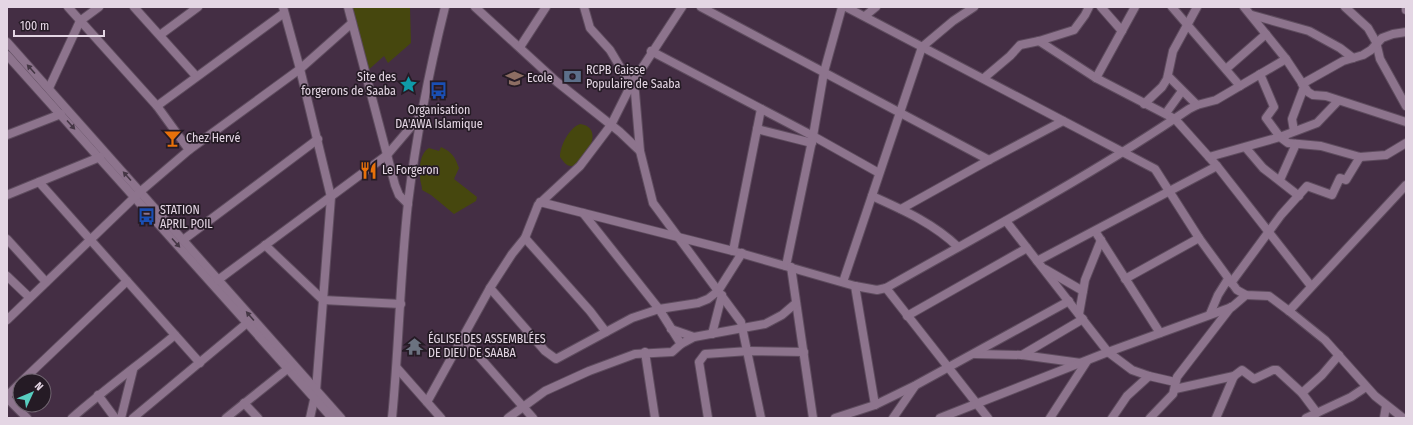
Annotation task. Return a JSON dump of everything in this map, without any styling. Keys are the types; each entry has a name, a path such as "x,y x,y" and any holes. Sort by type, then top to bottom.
{"street":[{"path":"68,7 157,106 189,150"},
{"path":"49,88 80,21 98,7"},
{"path":"134,7 196,76"},
{"path":"160,35 198,7"},
{"path":"348,7 395,186 399,195 408,204"},
{"path":"392,418 397,368 408,204 422,114 445,7"},
{"path":"475,7 562,86 611,125 640,151"},
{"path":"520,47 546,7"},
{"path":"584,7 590,28 610,50 631,85 635,96 640,151 653,203 744,328 761,418"},
{"path":"427,402 490,288 512,254 525,238 540,202 580,166 611,125 631,85 682,7"},
{"path":"701,7 989,160"},
{"path":"813,418 804,352 789,267 824,72 842,7"},
{"path":"846,7 984,78 1122,153 1156,169 1199,238 1229,281 1246,296"},
{"path":"865,16 876,7"},
{"path":"843,282 922,46 953,21 974,7"},
{"path":"984,78 1010,56 1020,44 1039,41 1074,30 1089,7"},
{"path":"1101,7 1122,31"},
{"path":"1096,78 1135,7"},
{"path":"1172,7 1240,86"},
{"path":"1144,104 1162,87 1168,76 1171,58 1187,23 1197,7"},
{"path":"1244,7 1286,59 1303,86 1313,95 1323,95 1406,122"},
{"path":"1345,7 1364,23 1376,42 1380,59 1406,106"},
{"path":"157,106 284,10 318,139 331,197 316,395 310,418"},
{"path":"1252,15 1309,31 1340,48 1353,58"},
{"path":"7,320 29,297 138,194 189,150 300,69 352,23"},
{"path":"1294,131 1292,119 1303,86 1343,61 1368,51 1376,42 1388,35 1406,32"},
{"path":"1226,69 1266,34"},
{"path":"1039,41 1096,78 1175,119 1217,166 1311,286"},
{"path":"7,42 49,88 247,323 290,366"},
{"path":"652,51 761,110 812,140 879,173"},
{"path":"7,55 10,64 62,114 100,157 183,240 290,366 316,395 341,418"},
{"path":"540,202 742,253 855,286 877,290 886,288 1006,221 1122,153 1197,105 1216,100 1286,59"},
{"path":"1260,74 1274,107 1266,118 1280,137 1286,142 1330,147 1360,157 1386,155 1406,143"},
{"path":"1168,76 1197,105"},
{"path":"1166,113 1182,91"},
{"path":"1209,157 1246,148 1317,123 1338,101"},
{"path":"733,251 761,110"},
{"path":"7,134 62,114"},
{"path":"218,280 387,155 422,114"},
{"path":"901,209 989,160 1063,122"},
{"path":"757,130 812,140"},
{"path":"183,240 318,139"},
{"path":"1280,180 1296,144"},
{"path":"1246,148 1262,168 1280,180 1299,196"},
{"path":"7,196 100,157"},
{"path":"1210,314 1218,295 1270,232 1281,215 1308,185 1332,195 1340,178 1346,180 1360,157"},
{"path":"1037,261 1217,166"},
{"path":"39,182 200,363"},
{"path":"1289,311 1406,185"},
{"path":"872,196 901,209 943,233 958,247"},
{"path":"583,213 659,309 681,344"},
{"path":"1006,221 1108,352 1125,366 1175,386 1234,376 1242,370 1254,380 1273,370 1277,370 1302,393 1312,416 1352,398 1366,387"},
{"path":"1095,231 1160,333"},
{"path":"525,238 606,332"},
{"path":"1125,279 1199,238"},
{"path":"7,239 46,282"},
{"path":"1081,317 1085,280 1101,240"},
{"path":"265,245 323,300 401,304"},
{"path":"907,316 1027,248"},
{"path":"712,334 720,293 742,253"},
{"path":"1043,268 1083,290"},
{"path":"7,276 29,297"},
{"path":"30,373 127,281"},
{"path":"855,286 875,405"},
{"path":"490,288 545,350 556,359 632,318 659,309 704,301 720,293"},
{"path":"886,288 975,404 988,418"},
{"path":"1150,418 1232,307 1246,296 1269,296 1316,332 1339,355 1366,387 1386,406 1402,418"},
{"path":"835,418 875,405 916,385 1069,301"},
{"path":"508,418 545,391 589,371 635,354 645,352 669,353 694,337 773,321 796,303"},
{"path":"940,418 1108,352 1232,307"},
{"path":"1022,355 1081,317"},
{"path":"132,418 247,323"},
{"path":"671,329 694,337"},
{"path":"72,418 98,395 133,370 175,335"},
{"path":"462,337 533,418"},
{"path":"645,352 655,418"},
{"path":"700,418 708,415 699,362 708,352 804,352"},
{"path":"974,354 1022,355 1084,362"},
{"path":"1302,393 1339,355"},
{"path":"1053,417 1084,362"},
{"path":"226,418 290,366"},
{"path":"397,368 441,418"},
{"path":"121,418 133,370"},
{"path":"1112,418 1123,401 1149,376"},
{"path":"1216,418 1234,376"},
{"path":"893,418 916,385"},
{"path":"98,395 115,418"},
{"path":"316,395 332,418"},
{"path":"7,397 27,418"},
{"path":"244,403 258,418"},
{"path":"1384,418 1386,406"}],"shaded area":[{"path":"349,7 410,7 411,43 388,63 384,56 366,72"},
{"path":"580,124 588,127 592,132 591,146 577,164 568,166 560,157 560,153 563,143 569,133"},
{"path":"441,147 450,153 458,164 459,168 454,179 477,197 476,201 454,214 431,195 422,190 420,169 422,157 429,148 439,151"}],"place":[{"name":"RCPB Caisse Populaire de Saaba","path":"573,77"},
{"name":"Ecole","path":"514,78"},
{"name":"Site des forgerons de Saaba","path":"409,84"},
{"name":"Organisation DA'AWA Islamique","path":"439,91"},
{"name":"Chez Hervé","path":"173,138"},
{"name":"Le Forgeron","path":"369,170"},
{"name":"STATION APRIL POIL","path":"147,217"},
{"name":"ÉGLISE DES ASSEMBLÉES DE DIEU DE SAABA","path":"415,346"}]}
